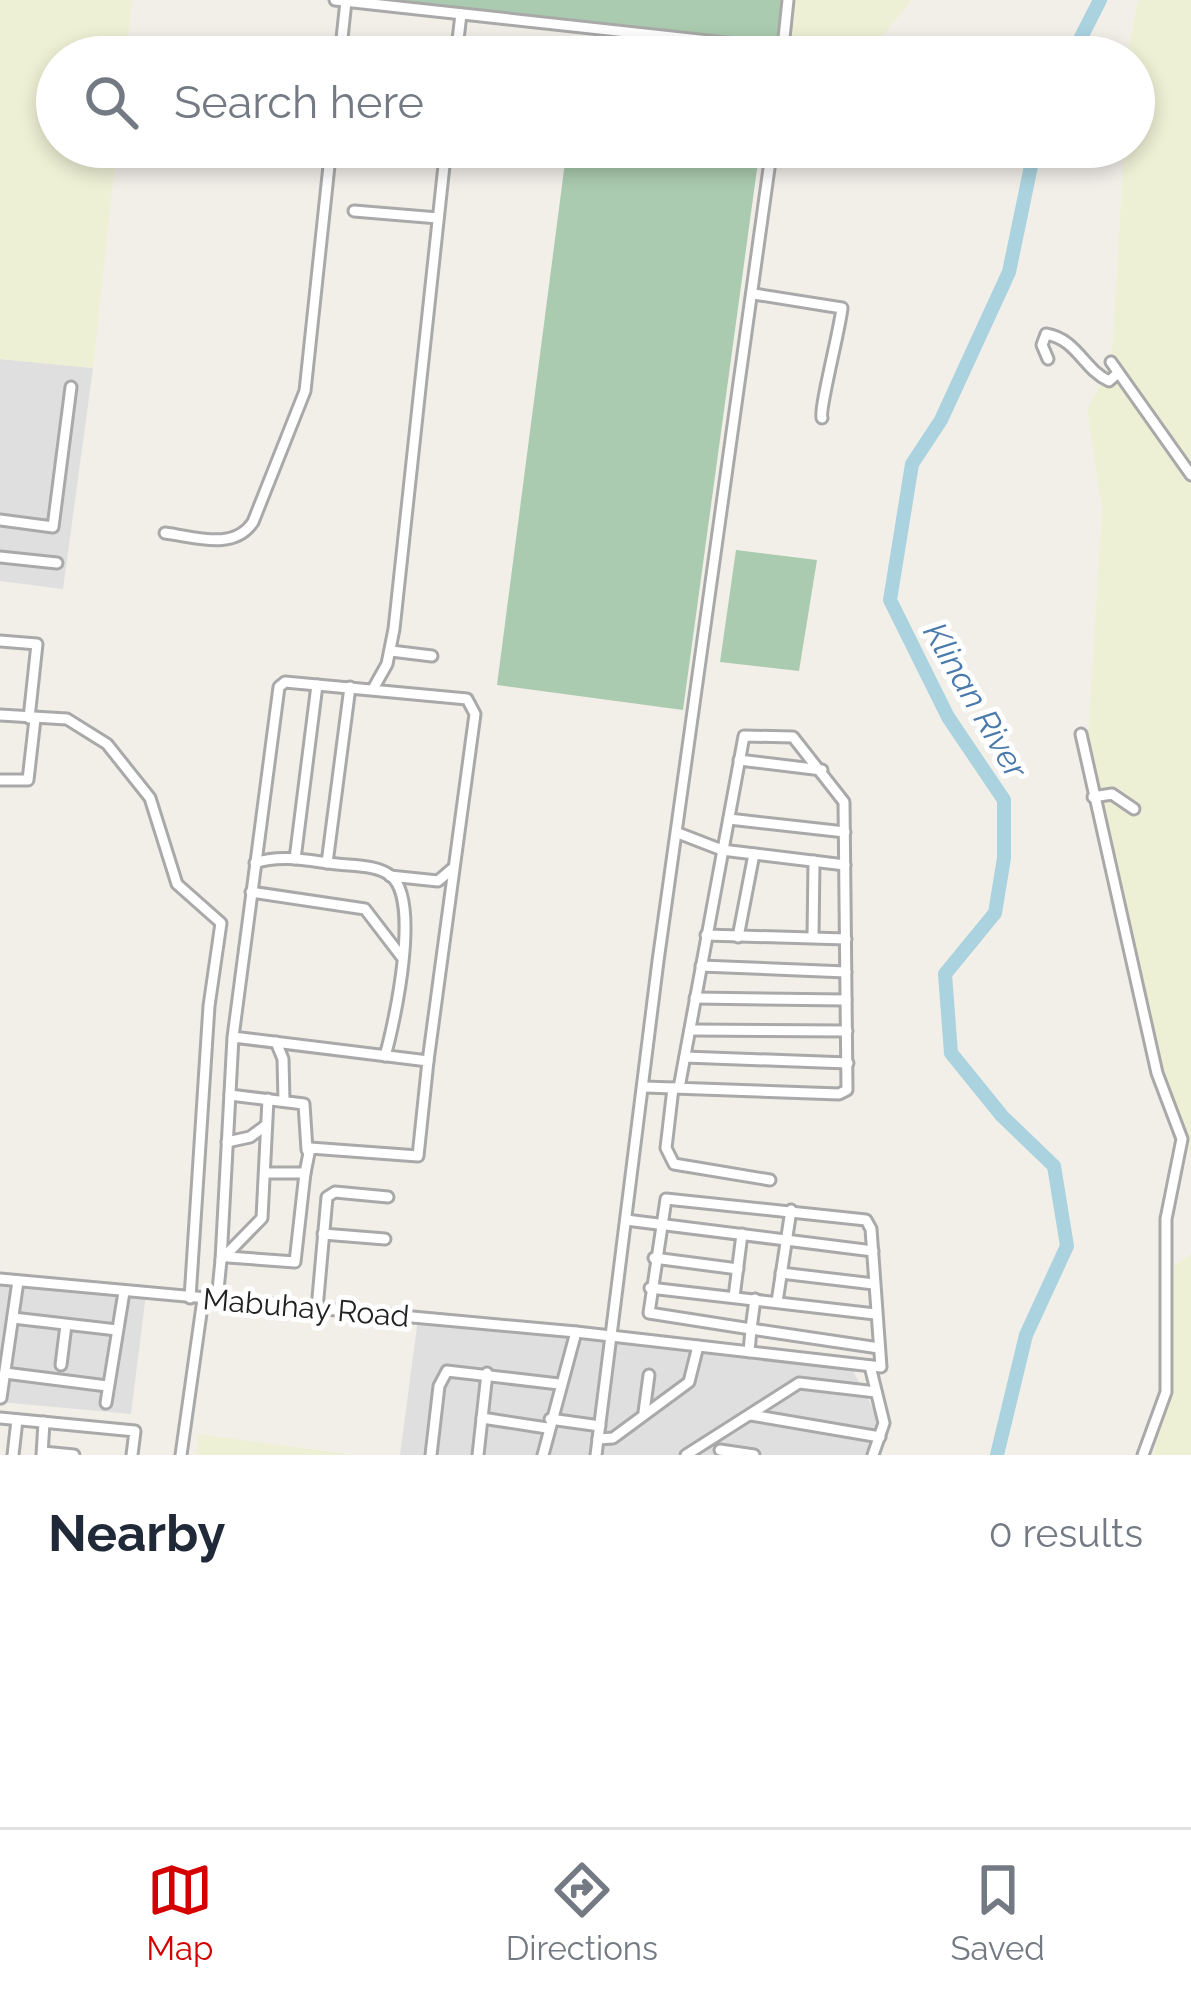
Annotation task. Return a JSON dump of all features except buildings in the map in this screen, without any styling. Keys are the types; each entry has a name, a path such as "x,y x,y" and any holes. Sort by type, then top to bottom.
{"street":[{"path":"335,0 642,36"},
{"path":"784,36 788,0"},
{"path":"342,36 346,1"},
{"path":"458,36 461,14"},
{"path":"165,532 225,541 245,534 253,521 305,391 329,168"},
{"path":"373,689 391,651 444,168"},
{"path":"596,1455 769,168"},
{"path":"354,211 438,218"},
{"path":"754,293 842,306 830,385 819,408 822,418"},
{"path":"1048,359 1041,338 1046,334 1071,343 1102,379 1109,381 1118,373"},
{"path":"1111,362 1191,475"},
{"path":"0,520 52,527 71,388"},
{"path":"0,557 57,563"},
{"path":"0,640 37,644 28,780 0,781"},
{"path":"391,651 432,656"},
{"path":"217,1300 224,1259 233,1036 279,687 285,682 373,689 473,704 418,1156 307,1150"},
{"path":"295,860 317,685"},
{"path":"327,863 350,687"},
{"path":"0,715 67,718 107,744 150,798 177,884 221,923 209,1006 190,1298"},
{"path":"645,1087 676,1088 839,1094 848,1085 844,802 795,738 751,732 744,736 685,1057 676,1088 666,1148 674,1164 770,1180"},
{"path":"1081,734 1157,1073 1182,1139 1166,1219 1166,1392 1143,1455"},
{"path":"739,760 822,770"},
{"path":"1093,797 1112,794 1134,809"},
{"path":"729,819 845,832"},
{"path":"678,832 722,850 845,865"},
{"path":"738,937 754,854"},
{"path":"813,937 814,861"},
{"path":"254,862 327,863 438,880 453,867"},
{"path":"385,1056 402,957 405,900 390,876"},
{"path":"251,892 364,909 402,957"},
{"path":"706,935 846,939"},
{"path":"700,967 846,972"},
{"path":"695,998 846,1000"},
{"path":"690,1030 847,1031"},
{"path":"233,1036 428,1061"},
{"path":"276,1042 283,1058 284,1101"},
{"path":"685,1057 848,1063"},
{"path":"224,1259 296,1262 307,1150 308,1107 230,1095"},
{"path":"224,1259 262,1218 268,1099"},
{"path":"227,1142 250,1138 267,1124"},
{"path":"265,1173 304,1173"},
{"path":"317,1309 330,1194 388,1197"},
{"path":"873,1455 884,1418 870,1366 881,1367 873,1251 866,1220 675,1196 663,1203 650,1316 879,1348"},
{"path":"777,1302 791,1210"},
{"path":"626,1220 873,1251"},
{"path":"322,1234 385,1239"},
{"path":"734,1297 742,1234"},
{"path":"654,1258 738,1269"},
{"path":"781,1273 874,1284"},
{"name":"Mabuhay Road","path":"0,1279 576,1332 870,1366"},
{"path":"1,1398 18,1281"},
{"path":"650,1288 875,1314"},
{"path":"106,1403 124,1292"},
{"path":"181,1455 203,1299"},
{"path":"749,1352 755,1299"},
{"path":"13,1318 117,1330"},
{"path":"61,1365 66,1325"},
{"path":"543,1455 576,1332"},
{"path":"598,1439 613,1438 689,1382 698,1346"},
{"path":"799,1383 802,1358"},
{"path":"430,1455 443,1374 452,1370 487,1373 559,1384"},
{"path":"5,1373 106,1386"},
{"path":"478,1455 487,1373"},
{"path":"644,1412 649,1375"},
{"path":"686,1455 799,1383 876,1392"},
{"path":"751,1414 880,1437"},
{"path":"0,1418 153,1432"},
{"path":"482,1418 600,1426"},
{"path":"13,1455 17,1420"},
{"path":"44,1423 42,1453 74,1455"},
{"path":"132,1455 135,1431"},
{"path":"721,1434 720,1453 754,1455"}],"shaded area":[{"path":"0,359 93,368 63,589 0,581"},
{"path":"0,1279 146,1294 131,1414 0,1402"},
{"path":"418,1319 849,1363 880,1422 866,1455 400,1455"}],"green space":[{"path":"0,0 132,0 128,36 36,36 36,168 115,168 93,368 0,359"},
{"path":"399,0 784,0 780,36 725,36"},
{"path":"792,0 912,0 883,35 788,36"},
{"path":"1138,0 1191,0 1191,1156 1147,1055 1087,751 1102,509 1087,410 1109,367 1113,340 1123,168 1155,168 1155,36 1131,36"},
{"path":"564,168 757,168 683,710 497,685"},
{"path":"736,550 817,560 799,671 720,662"},
{"path":"1191,1254 1191,1455 1153,1455 1170,1390 1172,1267"},
{"path":"199,1434 354,1455 196,1455"}],"waterway":[{"name":"Klinan River","path":"1082,36 1100,0"},
{"name":"Klinan River","path":"997,1455 1026,1335 1067,1246 1054,1166 1002,1116 951,1053 945,974 995,913 1004,858 1004,800 948,717 890,600 912,464 941,420 1009,272 1031,168"}]}
